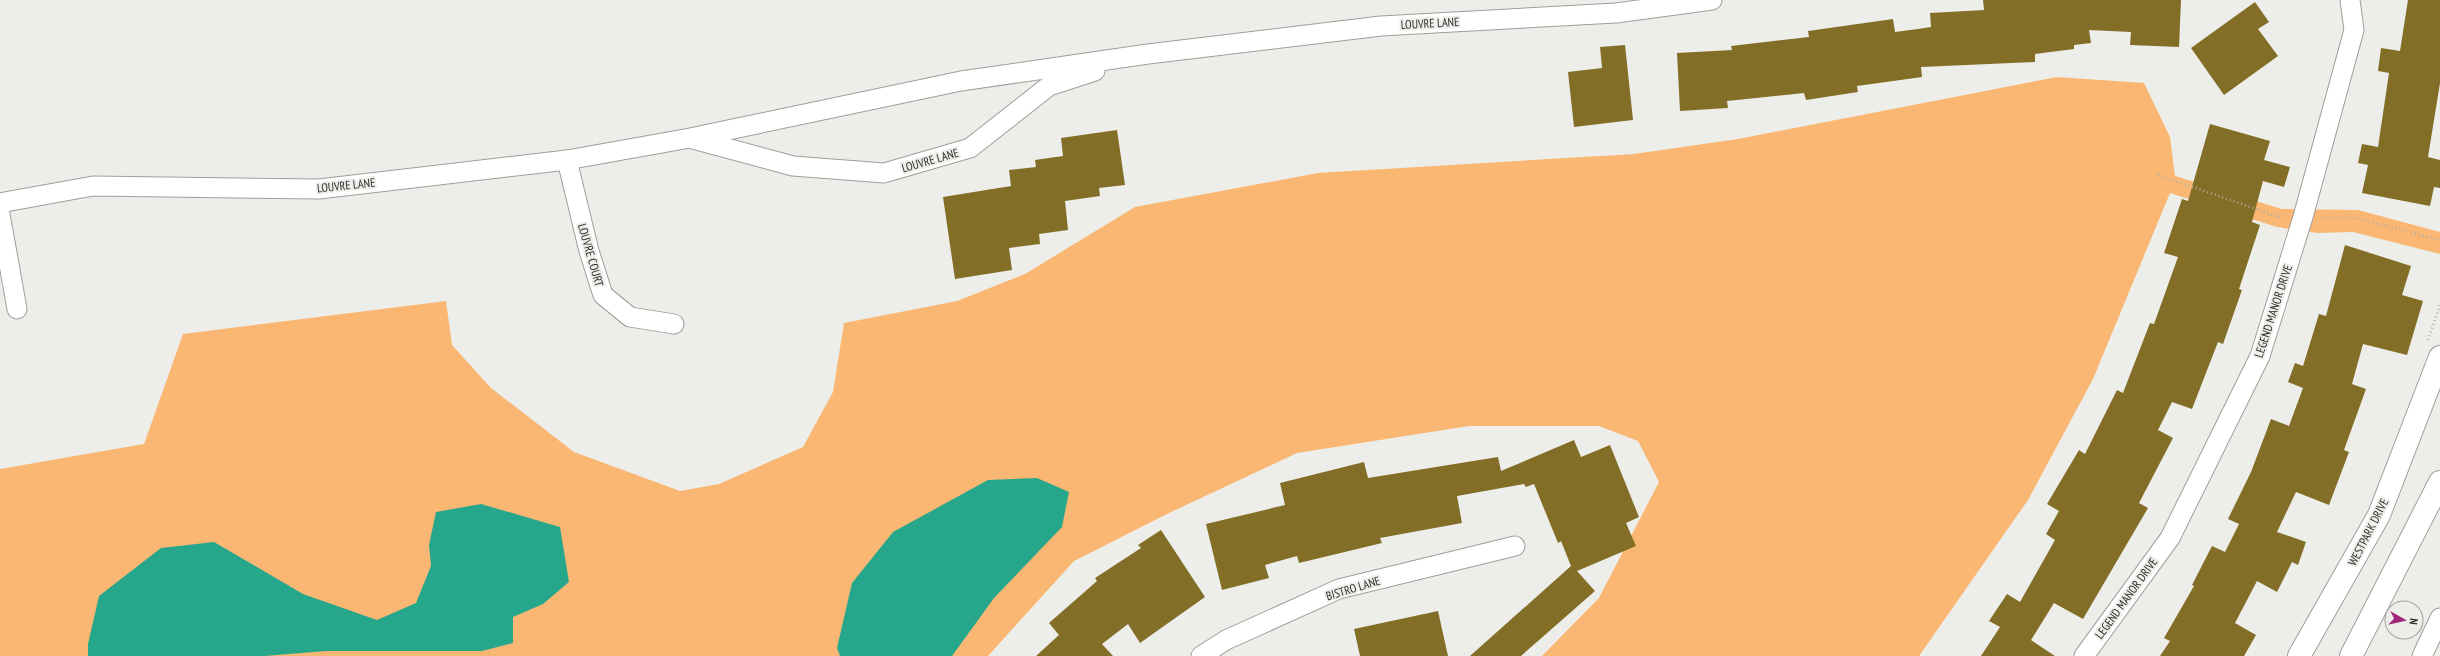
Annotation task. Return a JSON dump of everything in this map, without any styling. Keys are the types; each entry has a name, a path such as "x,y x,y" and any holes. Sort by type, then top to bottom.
{"main road":[{"name":"WESTPARK DRIVE","path":"2300,656 2379,515 2440,357"},
{"path":"2351,656 2440,482"}],"street":[{"name":"LOUVRE LANE","path":"0,203 93,186 319,189 567,160 690,138 961,81 1148,54 1381,26 1616,13 1712,0"},
{"name":"LEGEND MANOR DRIVE","path":"2084,656 2170,538 2260,356 2303,217 2354,30 2350,0"},
{"name":"LOUVRE LANE","path":"690,138 794,166 884,173 970,148 1049,86 1148,54"},
{"name":"LOUVRE COURT","path":"567,160 589,251 603,295 630,317 674,324"},
{"path":"0,214 17,309"},
{"name":"BISTRO LANE","path":"1201,656 1226,640 1339,589 1515,546"},
{"path":"2422,656 2440,618"}],"path":[{"path":"2158,175 2276,216 2355,218 2440,240"}],"shaded area":[{"path":"2057,77 2144,83 2170,137 2175,176 2282,209 2358,210 2440,232 2440,254 2353,232 2317,233 2277,227 2170,193 2093,379 2028,500 1919,656 1542,656 1599,598 1659,482 1638,441 1599,426 1469,426 1297,453 1169,513 1074,561 988,656 0,656 0,469 144,444 183,334 446,301 452,345 491,388 574,452 680,491 719,484 803,447 833,392 844,323 957,301 1025,274 1135,207 1318,173 1634,154 1738,139"},
{"path":"1037,478 1069,492 1062,527 994,598 952,656 840,656 837,648 852,583 893,532 988,480"},
{"path":"481,504 560,527 569,582 543,604 513,617 513,643 482,651 326,651 265,656 88,656 88,644 99,596 161,548 214,542 303,594 377,620 416,603 431,566 429,545 436,512"}],"building":[{"path":"1983,0 2181,0 2179,47 2130,45 2131,32 2089,30 2091,43 2074,45 2074,49 2035,54 2035,62 1921,67 1922,77 1857,86 1858,92 1806,100 1804,93 1727,101 1728,108 1680,111 1677,53 1732,50 1731,46 1809,37 1808,31 1893,19 1895,32 1931,27 1930,13 1984,10"},
{"path":"2408,0 2440,0 2440,83 2428,157 2440,160 2440,188 2434,187 2430,206 2362,193 2368,165 2358,163 2362,144 2378,147 2389,73 2378,71 2381,48 2400,51"},
{"path":"2255,2 2269,22 2258,29 2278,56 2224,95 2191,48"},
{"path":"1625,45 1633,120 1574,127 1568,72 1602,68 1600,47"},
{"path":"2210,124 2270,141 2264,160 2290,167 2284,187 2263,181 2252,222 2260,225 2239,289 2242,290 2223,344 2218,342 2192,409 2172,402 2158,430 2173,438 2139,503 2148,508 2083,619 2054,603 2031,640 2055,656 1981,656 2000,627 1989,621 2007,594 2020,602 2055,540 2046,534 2059,511 2047,504 2079,450 2085,454 2117,390 2123,393 2150,323 2154,324 2178,257 2164,253 2182,199 2188,201"},
{"path":"1117,130 1125,185 1099,188 1100,196 1065,201 1068,230 1039,234 1040,244 1009,248 1012,270 955,279 943,197 1011,186 1009,170 1036,167 1035,160 1063,156 1061,138"},
{"path":"2345,245 2411,266 2402,295 2423,301 2407,355 2363,344 2352,384 2366,389 2344,450 2349,452 2329,505 2296,492 2277,532 2306,542 2298,565 2292,562 2277,592 2257,581 2235,623 2256,635 2244,656 2160,656 2170,641 2164,638 2194,586 2192,585 2212,546 2225,552 2239,524 2228,519 2251,472 2271,419 2289,426 2303,388 2288,382 2295,363 2303,366 2319,314 2326,316"},
{"path":"1574,440 1581,457 1610,445 1639,517 1626,523 1636,546 1577,571 1595,591 1521,656 1470,656 1571,566 1561,541 1558,543 1534,484 1526,487 1524,484 1457,496 1462,523 1380,538 1382,543 1299,563 1297,556 1265,565 1269,578 1222,590 1206,524 1285,505 1280,483 1364,462 1368,478 1498,457 1501,471"},
{"path":"1161,530 1205,597 1140,643 1128,624 1102,644 1113,656 1036,656 1059,635 1049,623 1097,581 1095,578 1141,548 1138,545"},
{"path":"1438,611 1448,656 1360,656 1354,629"}]}
